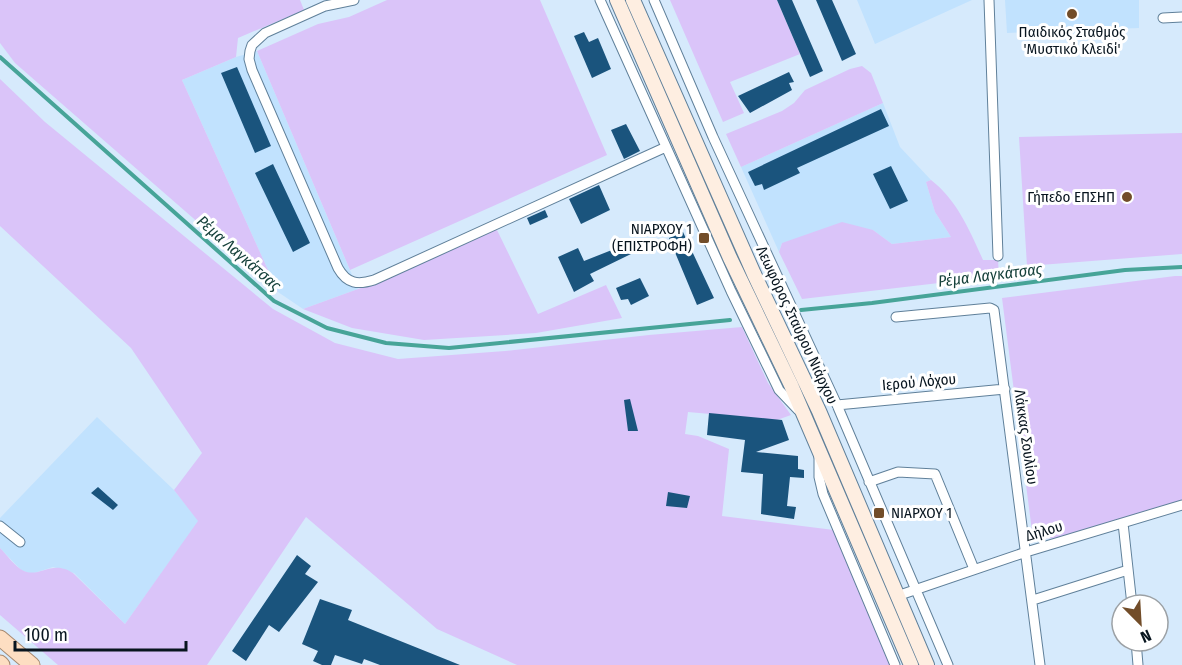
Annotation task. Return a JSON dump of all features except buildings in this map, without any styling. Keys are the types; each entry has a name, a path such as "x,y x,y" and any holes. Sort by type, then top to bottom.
{"main road":[{"name":"Λεωφόρος Σταύρου Νιάρχου","path":"617,0 730,258 820,452 911,665"},
{"name":"Λεωφόρος Σταύρου Νιάρχου","path":"633,0 750,264 819,411 927,665"},
{"path":"0,638 32,665"}],"street":[{"path":"354,0 325,6 265,33 252,45 249,56 252,70 338,268 344,277 352,282 361,284 374,280 666,147"},
{"path":"600,0 731,291 779,390 804,416"},
{"path":"654,0 837,405 948,665"},
{"path":"989,0 998,256"},
{"path":"1163,18 1182,17"},
{"name":"Λάκκας Σουλίου","path":"896,317 990,308 994,310 1040,665"},
{"name":"Ιερού Λόχου","path":"837,405 1005,389"},
{"path":"820,452 819,477 823,494 895,665"},
{"path":"869,482 898,472 935,474 974,569"},
{"name":"Δήλου","path":"897,596 1026,552 1182,505"},
{"path":"1123,523 1131,593"},
{"path":"0,526 20,542"},
{"path":"1033,600 1128,570"}],"shaded area":[{"path":"0,0 300,0 304,10 238,38 236,57 182,80 278,292 15,63 0,43"},
{"path":"387,0 540,0 607,155 350,270 257,51 318,24 349,17"},
{"path":"670,0 777,0 800,54 730,82 744,113 723,122"},
{"path":"857,0 972,0 875,44"},
{"name":"Παιδικός Σταθμός 'Μυστικό Κλειδί'","path":"1005,0 1139,0 1139,28 1007,33"},
{"path":"257,51 358,289 303,309 278,292 182,80 236,57"},
{"path":"862,66 871,73 883,103 741,167 726,134 782,111 794,103 805,90 850,69"},
{"path":"0,79 45,122 273,309 335,343 398,359 505,351 742,327 768,383 791,415 777,420 688,412 685,434 698,436 729,449 722,516 834,530 890,665 517,665 437,629 306,517 207,665 58,665 0,615 0,548 14,564 24,571 30,573 59,568 73,573 125,624 198,521 174,490 202,453 131,348 0,226"},
{"path":"883,103 900,147 931,180 926,182 935,212 951,237 892,244 873,230 782,243 779,252 741,167"},
{"path":"1182,133 1182,254 1027,266 1019,137"},
{"path":"931,180 955,206 968,227 983,260 998,260 999,276 802,299 779,252 782,243 842,222 873,230 892,244 951,237 935,212 926,182"},
{"path":"496,228 538,314 606,285 622,318 536,333 424,340 352,328 303,309 369,285"},
{"path":"1182,276 1182,500 1056,538 1033,539 1002,298"},
{"path":"97,417 174,490 199,521 125,624 74,573 53,567 31,574 21,570 0,548 0,518"}],"waterway":[{"name":"Ρέμα Λαγκάτσας","path":"0,57 274,301 327,328 386,343 449,348 730,320"},
{"name":"Ρέμα Λαγκάτσας","path":"801,310 1125,270 1182,267"}],"place":[{"name":"Παιδικός Σταθμός 'Μυστικό Κλειδί'","path":"1072,14"},
{"name":"Γήπεδο ΕΠΣΗΠ","path":"1127,197"},
{"name":"ΝΙΑΡΧΟΥ 1 (ΕΠΙΣΤΡΟΦΗ)","path":"704,238"},
{"name":"ΝΙΑΡΧΟΥ 1","path":"879,513"}]}
